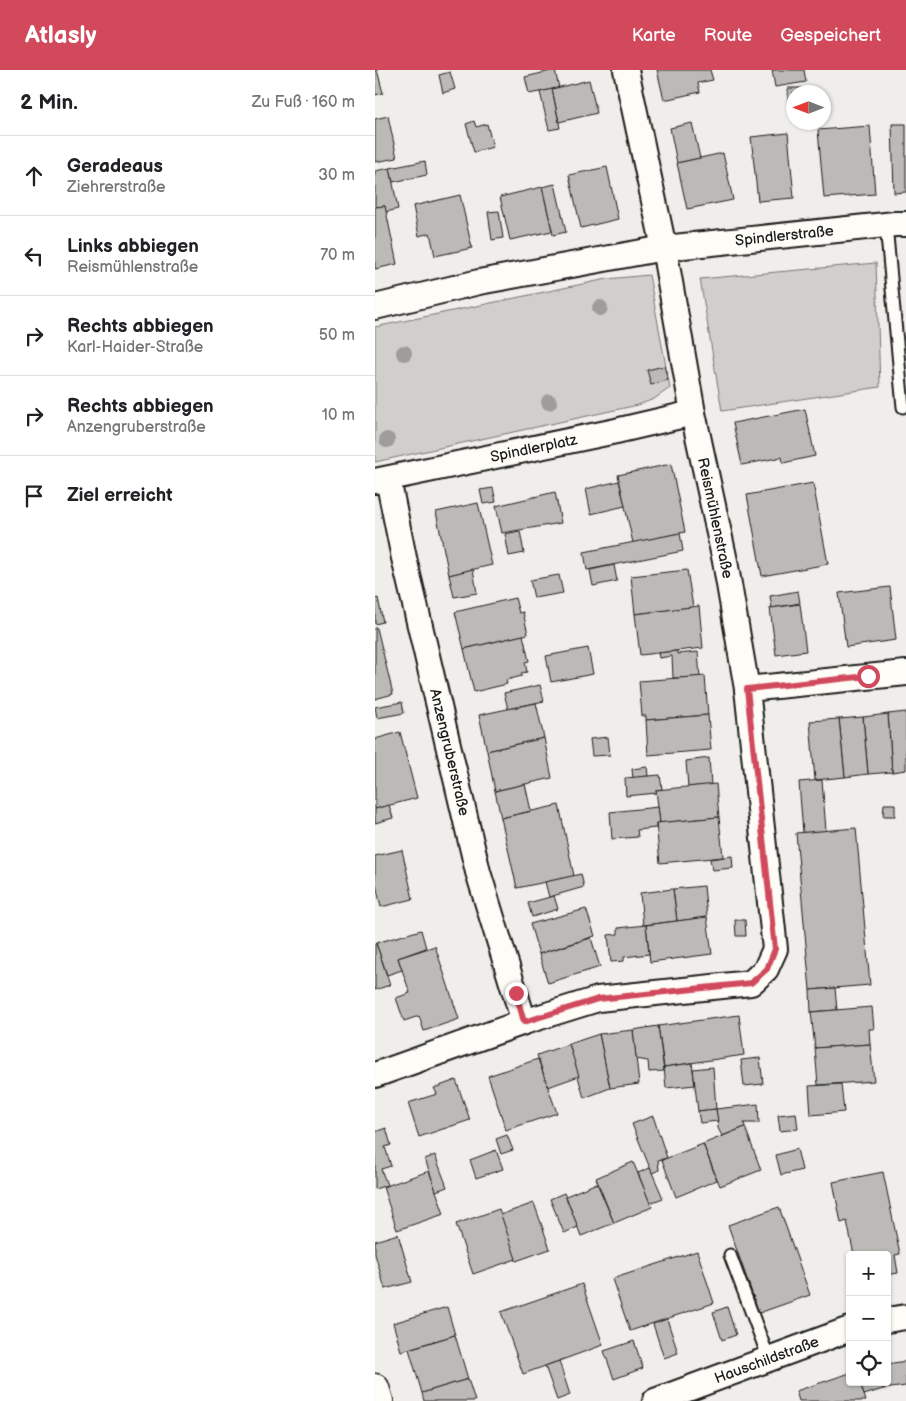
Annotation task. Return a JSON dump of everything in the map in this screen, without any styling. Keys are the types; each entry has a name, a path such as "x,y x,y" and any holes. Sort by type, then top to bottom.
{"main road":[{"path":"375,1388 379,1401"}],"street":[{"name":"Reismühlenstraße","path":"524,1022 598,999 751,983 767,969 775,949 747,689 725,561 693,413 664,248 626,70"},
{"name":"Spindlerstraße","path":"664,248 896,225"},
{"path":"375,307 479,282 664,248"},
{"name":"Spindlerplatz","path":"381,480 693,413"},
{"name":"Anzengruberstraße","path":"381,480 404,558 478,872 524,1022"},
{"path":"747,689 906,673"},
{"path":"375,1076 524,1022"},
{"path":"891,1319 906,1317"},
{"name":"Hauschildstraße","path":"655,1401 846,1330"}],"lane":[{"path":"896,225 903,407"},
{"path":"730,1255 769,1359"}],"shaded area":[{"path":"876,263 880,387 722,411 700,279"},
{"path":"649,275 670,388 654,399 638,405 375,462 375,327 607,279"}],"building":[{"path":"375,70 377,70 383,93 375,95"},
{"path":"555,70 559,88 529,94 525,77"},
{"path":"657,70 710,70 713,80 698,83 700,92 664,100"},
{"path":"772,70 804,70 806,82 775,87"},
{"path":"450,72 455,89 443,93 439,75"},
{"path":"589,80 597,113 559,122 552,89"},
{"path":"552,89 560,128 549,130 540,92"},
{"path":"388,116 397,158 375,162 375,119"},
{"path":"474,121 476,127 487,124 493,147 474,152 466,124"},
{"path":"692,123 700,158 677,163 670,128"},
{"path":"892,124 906,124 906,192 894,193"},
{"path":"870,126 875,194 824,198 818,130"},
{"path":"788,133 794,198 758,201 751,137"},
{"path":"723,153 733,200 687,209 677,163"},
{"path":"425,161 427,175 393,182 390,168"},
{"path":"607,167 618,219 581,228 569,175"},
{"path":"390,168 398,209 386,212 385,206 375,207 375,171"},
{"path":"555,184 566,232 553,235 542,187"},
{"path":"542,187 552,231 510,240 500,197"},
{"path":"460,195 472,248 435,256 430,233 419,236 413,206"},
{"path":"385,206 397,264 375,269 375,207"},
{"path":"499,211 503,238 492,240 488,212"},
{"path":"664,366 668,380 651,385 647,370"},
{"path":"805,409 815,456 783,463 782,457 742,465 733,423"},
{"path":"671,464 685,532 633,543 618,475"},
{"path":"619,481 625,506 591,514 586,489"},
{"path":"813,483 828,564 762,576 747,495"},
{"path":"493,488 496,502 483,504 480,490"},
{"path":"555,492 561,523 502,533 496,506"},
{"path":"478,503 492,565 449,575 436,512"},
{"path":"520,531 524,553 509,556 505,534"},
{"path":"680,533 683,551 587,570 584,552"},
{"path":"614,565 617,581 593,586 590,570"},
{"path":"473,569 477,593 454,597 449,575"},
{"path":"687,570 693,607 635,614 631,576"},
{"path":"559,575 563,593 534,598 530,580"},
{"path":"890,587 896,640 846,647 839,593"},
{"path":"798,591 800,603 772,608 770,596"},
{"path":"378,598 383,622 375,624 375,599"},
{"path":"515,598 519,613 523,612 528,634 464,649 455,612"},
{"path":"800,604 806,651 776,655 770,608"},
{"path":"699,606 703,648 640,655 635,614"},
{"path":"375,628 377,628 393,694 375,699"},
{"path":"523,635 529,661 525,662 527,672 521,673 522,676 506,680 507,684 474,692 464,649"},
{"path":"588,648 593,674 551,682 546,656"},
{"path":"677,651 677,654 698,652 700,677 673,678 672,656 659,658 658,653"},
{"path":"705,676 708,715 646,720 646,716 642,716 639,681"},
{"path":"540,685 544,701 508,709 504,693"},
{"path":"402,702 404,713 377,718 375,707"},
{"path":"536,703 544,738 487,751 479,715"},
{"path":"906,712 906,770 892,772 888,714"},
{"path":"888,714 892,772 868,774 863,717"},
{"path":"708,715 711,750 648,755 646,720"},
{"path":"863,717 868,774 845,777 839,719"},
{"path":"839,719 845,777 815,780 810,721"},
{"path":"400,732 417,798 375,809 375,739"},
{"path":"608,737 610,755 592,756 590,739"},
{"path":"544,738 552,778 495,791 487,751"},
{"path":"709,758 711,785 688,787 686,761"},
{"path":"647,767 648,776 633,778 632,769"},
{"path":"660,775 662,789 656,790 657,793 626,796 625,778"},
{"path":"822,780 826,831 803,833 799,782"},
{"path":"525,784 531,811 501,818 495,791"},
{"path":"716,784 719,817 660,823 656,790"},
{"path":"884,804 895,804 895,816 883,816"},
{"path":"389,805 393,818 375,823 375,809"},
{"path":"559,805 574,876 517,888 501,818"},
{"path":"658,807 660,823 656,823 656,828 637,830 638,837 612,839 610,812"},
{"path":"719,817 723,857 660,863 656,823"},
{"path":"856,828 870,985 810,990 796,833"},
{"path":"402,850 413,899 381,907 375,880 375,856"},
{"path":"732,856 733,868 712,870 710,859"},
{"path":"581,874 584,887 549,897 545,882"},
{"path":"704,886 707,917 677,921 673,889"},
{"path":"673,889 677,921 643,925 640,893"},
{"path":"554,896 558,909 532,917 528,903"},
{"path":"586,909 595,936 539,954 530,924"},
{"path":"707,917 712,954 650,962 646,925"},
{"path":"735,920 745,920 746,936 736,936"},
{"path":"646,925 649,954 624,957 624,961 611,962 608,935 618,934 618,928"},
{"path":"421,930 426,948 398,958 402,970 387,975 376,943"},
{"path":"591,938 600,967 548,983 539,954"},
{"path":"375,944 390,985 375,990"},
{"path":"435,946 459,1019 424,1031 419,1016 404,1021 396,998 410,993 398,958"},
{"path":"835,988 837,1010 811,1012 810,990"},
{"path":"872,1007 874,1029 869,1029 870,1044 815,1048 811,1012"},
{"path":"739,1015 744,1055 664,1067 658,1026"},
{"path":"658,1026 664,1071 649,1072 648,1061 636,1059 633,1030"},
{"path":"633,1030 639,1084 610,1088 599,1034"},
{"path":"599,1034 610,1088 584,1098 569,1044"},
{"path":"569,1044 579,1076 548,1087 537,1055"},
{"path":"870,1044 874,1081 818,1085 815,1048"},
{"path":"760,1058 763,1084 744,1086 741,1060"},
{"path":"538,1059 557,1113 506,1130 488,1076"},
{"path":"692,1063 695,1085 666,1088 664,1067"},
{"path":"713,1067 716,1109 698,1111 693,1069"},
{"path":"456,1080 470,1120 419,1137 408,1103 437,1094 434,1088"},
{"path":"841,1084 844,1112 811,1115 809,1086"},
{"path":"758,1104 759,1123 744,1123 745,1127 722,1136 718,1128 716,1109"},
{"path":"716,1109 718,1121 700,1123 698,1111"},
{"path":"796,1113 798,1129 780,1131 778,1115"},
{"path":"653,1116 667,1158 658,1160 659,1170 652,1173 632,1124"},
{"path":"745,1127 761,1170 720,1186 703,1144"},
{"path":"386,1128 391,1145 385,1147 391,1166 381,1169 387,1185 375,1189 375,1132"},
{"path":"507,1135 513,1150 501,1154 496,1139"},
{"path":"703,1144 717,1180 676,1197 662,1160"},
{"path":"797,1149 802,1170 781,1175 776,1155"},
{"path":"496,1150 503,1169 476,1178 470,1160"},
{"path":"435,1155 447,1187 436,1191 425,1159"},
{"path":"633,1162 652,1207 614,1223 596,1178"},
{"path":"650,1168 663,1198 650,1203 638,1173"},
{"path":"429,1171 444,1214 397,1230 383,1187"},
{"path":"883,1172 900,1254 895,1255 898,1273 891,1274 891,1251 853,1251 847,1221 841,1223 833,1182"},
{"path":"597,1183 614,1223 581,1236 566,1196"},
{"path":"564,1193 578,1227 564,1233 550,1199"},
{"path":"534,1203 550,1249 516,1261 500,1215"},
{"path":"779,1207 810,1295 759,1313 728,1225"},
{"path":"499,1209 516,1259 473,1274 456,1224"},
{"path":"398,1234 412,1282 385,1289 375,1254 375,1241"},
{"path":"697,1251 714,1303 630,1331 612,1279"},
{"path":"582,1284 603,1345 523,1374 501,1312"},
{"path":"447,1307 455,1335 401,1351 393,1323"},
{"path":"727,1307 736,1335 722,1340 713,1312"},
{"path":"667,1319 678,1353 664,1358 653,1324"},
{"path":"455,1335 468,1379 422,1393 409,1349"},
{"path":"634,1341 643,1368 614,1379 604,1351"},
{"path":"559,1361 570,1395 557,1400 545,1366"},
{"path":"906,1361 906,1386 883,1389 882,1386 891,1386 891,1363"},
{"path":"846,1374 846,1386 861,1386 866,1401 799,1401 796,1391"},
{"path":"468,1379 475,1401 424,1401 422,1393"},
{"path":"861,1386 882,1386 883,1389 864,1395"}],"route":[{"path":"516,993 524,1022 598,999 751,983 767,969 775,949 747,689 868,676"}]}
